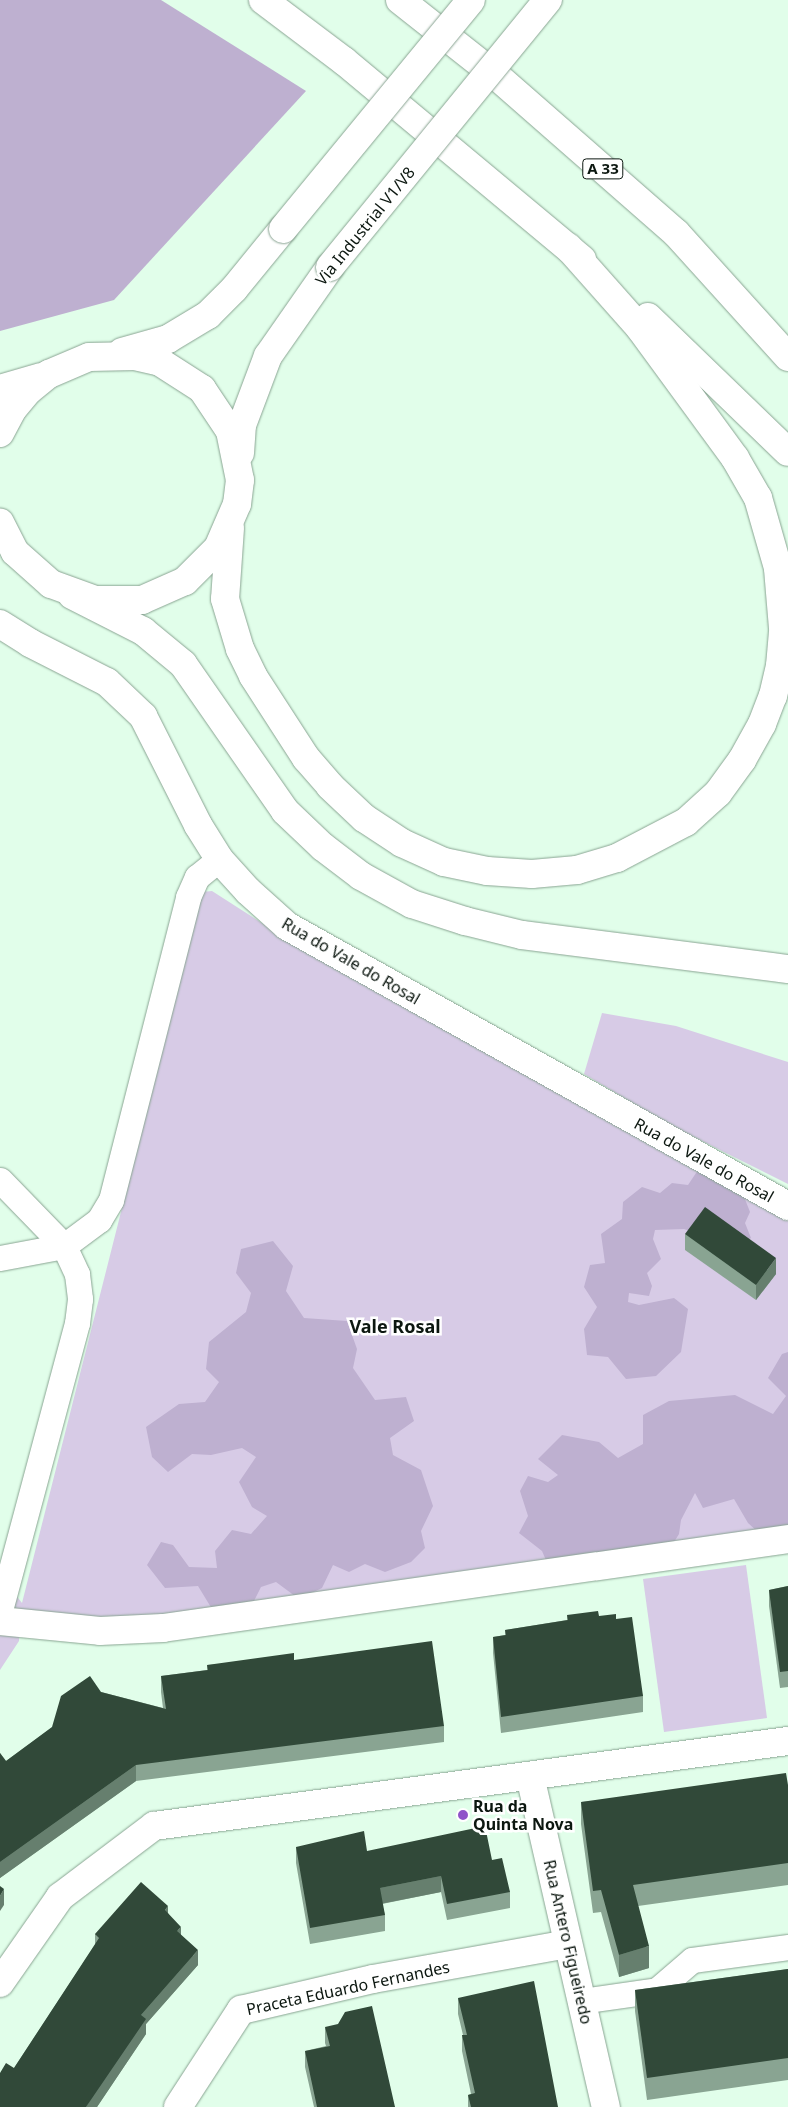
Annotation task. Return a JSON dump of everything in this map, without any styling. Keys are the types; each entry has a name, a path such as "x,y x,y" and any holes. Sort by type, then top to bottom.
{"main road":[{"path":"263,0 344,61 568,247 671,338 788,452"},
{"name":"A 33","path":"400,0 500,79 676,234 788,357"},
{"path":"0,389 49,374 89,357 110,354 168,339 208,315 234,289 470,0"},
{"name":"Via Industrial V1/V8","path":"240,480 242,425 252,393 268,356 330,267 548,0"},
{"path":"110,354 135,356 160,362 202,389 230,431 240,480 237,504 230,528 225,599 240,649 253,676 306,758 330,786 364,818 402,843 444,862 487,871 532,874 577,870 617,858 686,822 718,793 742,760 762,724 773,696 780,666 783,628 778,568 758,498 735,458 640,328 568,247"},
{"path":"0,432 12,410 29,390 49,374"},
{"path":"0,523 15,552 31,570 143,631 177,658 200,684 285,810 323,847 361,876 412,904 465,921 522,935 788,970"},
{"path":"72,594 119,602 164,592 203,566 230,528"},
{"name":"Rua do Vale do Rosal","path":"0,624 30,643 107,682 143,716 198,825 219,859 248,891 286,926 788,1206"},
{"path":"0,1621 100,1631 163,1628 788,1539"},
{"path":"0,1983 60,1897 154,1826 788,1741"},
{"name":"Rua Antero Figueiredo","path":"530,1776 606,2107"},
{"name":"Praceta Eduardo Fernandes","path":"178,2107 241,2010 373,1979 568,1944"}],"lane":[{"path":"0,1258 64,1246 99,1220 111,1200 188,897 198,877 219,859"},
{"path":"0,1180 64,1246 77,1274 80,1299 78,1323 0,1610"},
{"path":"581,2000 657,1990 692,1960 788,1947"}],"shaded area":[{"path":"0,0 161,0 306,91 114,300 0,331"},
{"path":"212,891 276,932 788,1219 788,1529 252,1605 113,1619 20,1614 19,1641 0,1670 0,1591 15,1594 22,1603 202,892"},
{"path":"602,1013 676,1026 788,1062 788,1184 666,1123 584,1074"},
{"path":"698,1170 743,1194 750,1212 745,1223 751,1238 738,1247 684,1229 655,1230 653,1239 661,1259 647,1273 652,1286 649,1296 629,1293 628,1302 639,1305 674,1298 688,1309 681,1352 656,1376 626,1379 608,1357 587,1355 584,1329 597,1307 584,1287 590,1265 605,1263 601,1234 622,1219 623,1202 642,1187 660,1193 672,1183 688,1185"},
{"path":"273,1241 293,1266 286,1291 304,1318 347,1321 357,1349 353,1368 375,1400 406,1397 414,1421 390,1438 393,1455 421,1470 433,1506 421,1531 425,1548 411,1562 385,1572 365,1564 349,1572 333,1565 322,1588 299,1599 276,1582 261,1587 252,1605 212,1609 198,1586 165,1588 147,1565 161,1542 173,1545 189,1567 217,1568 215,1551 232,1530 251,1534 267,1516 252,1507 239,1482 256,1457 242,1448 211,1455 192,1454 168,1472 152,1457 146,1427 179,1404 205,1402 219,1382 206,1369 209,1342 246,1312 251,1293 236,1273 241,1249"},
{"path":"788,1352 788,1529 759,1533 748,1523 734,1499 703,1508 695,1493 681,1520 679,1534 671,1547 548,1565 542,1551 519,1533 528,1516 520,1491 528,1476 548,1482 558,1475 538,1459 562,1435 599,1442 618,1458 643,1444 643,1415 669,1401 735,1395 773,1414 786,1396 768,1378 782,1354"},
{"path":"746,1565 767,1718 664,1732 643,1579"}],"building":[{"path":"705,1207 776,1258 756,1285 685,1234"},
{"path":"788,1586 788,1671 780,1672 769,1590"},
{"path":"598,1611 599,1616 616,1614 616,1619 632,1617 643,1696 501,1717 493,1637 506,1635 505,1630 568,1620 567,1615"},
{"path":"432,1641 444,1726 136,1765 0,1862 0,1753 6,1761 52,1727 61,1696 90,1676 101,1692 166,1709 161,1676 208,1670 207,1665 294,1653 294,1660"},
{"path":"786,1773 788,1785 788,1863 633,1885 649,1946 619,1955 601,1890 593,1891 581,1802"},
{"path":"485,1826 492,1860 502,1858 510,1892 447,1904 441,1876 380,1888 385,1915 310,1928 296,1847 364,1831 367,1851"},
{"path":"141,1882 168,1906 165,1910 181,1927 177,1931 198,1950 141,2015 146,2019 86,2107 0,2107 0,2073 6,2063 14,2068 99,1938 95,1934"},
{"path":"0,1886 4,1889 0,1896"},
{"path":"788,1969 788,2058 647,2078 635,1990"},
{"path":"534,1981 558,2107 471,2107 468,2095 475,2093 462,2035 467,2035 458,1998"},
{"path":"372,2006 395,2107 317,2107 305,2051 330,2046 325,2027 338,2024 345,2012"}],"place":[{"name":"Rua da Quinta Nova","path":"463,1815"}],"district":[{"name":"Vale Rosal","path":"395,1326"}]}
